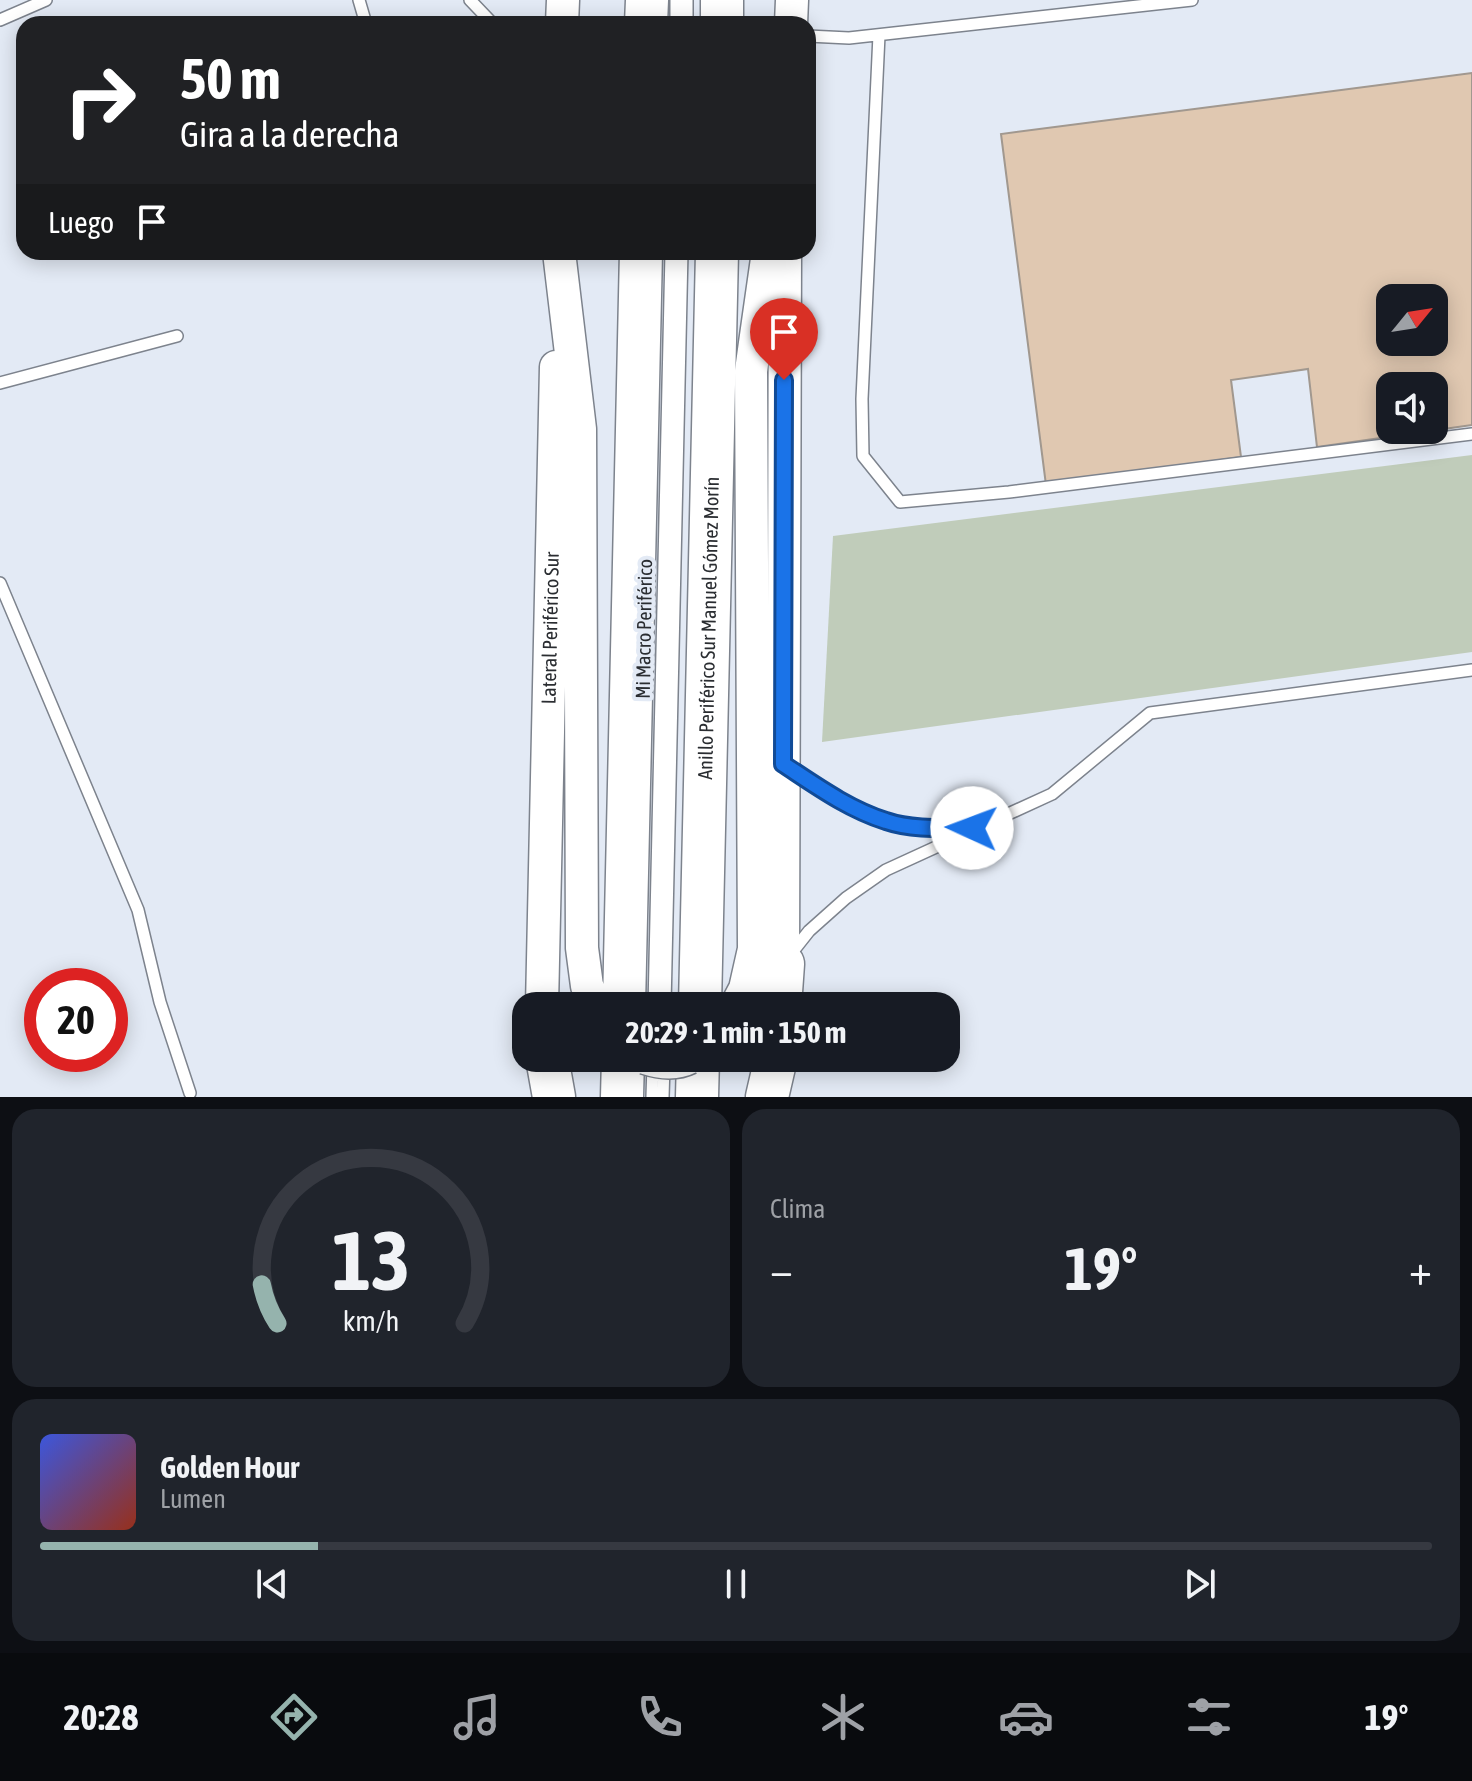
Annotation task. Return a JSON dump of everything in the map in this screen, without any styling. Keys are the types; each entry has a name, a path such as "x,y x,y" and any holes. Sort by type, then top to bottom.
{"highway":[{"path":"624,992 641,260"},
{"name":"Anillo Periférico Sur Manuel Gómez Morín","path":"700,992 717,260"},
{"path":"781,992 783,964"},
{"path":"550,1072 554,1097"},
{"path":"622,1097 623,1072"},
{"path":"697,1097 698,1072"},
{"path":"767,1097 773,1072"}],"street":[{"name":"Lateral Periférico Sur","path":"542,992 558,260"},
{"path":"559,260 580,429 582,948 590,992"},
{"path":"743,992 754,949 751,371 767,260"},
{"path":"783,964 785,260"}],"lane":[{"path":"0,20 46,0"},
{"path":"470,0 485,16"},
{"path":"816,36 849,38 1192,0"},
{"path":"879,35 862,399 863,456 900,502 1025,490 1472,434"},
{"name":"Mi Macro Periférico","path":"654,992 671,260"},
{"name":"Mi Macro Periférico","path":"665,992 682,260"},
{"path":"0,383 177,336"},
{"path":"0,583 138,910 160,1002 190,1093"},
{"path":"783,964 809,931 846,898 886,870 1052,794 1150,713 1472,670"},
{"path":"783,764 833,796 886,821 928,827 972,828"},
{"path":"652,1097 653,1072"},
{"path":"663,1097 664,1072"}],"green space":[{"path":"1472,455 1472,652 822,742 833,536"}],"building":[{"path":"1472,73 1472,425 1448,428 1448,372 1376,372 1376,439 1317,447 1308,369 1231,380 1241,457 1046,485 1001,134"}],"route":[{"path":"784,380 783,764 833,796 886,821 928,827 972,828"}]}
